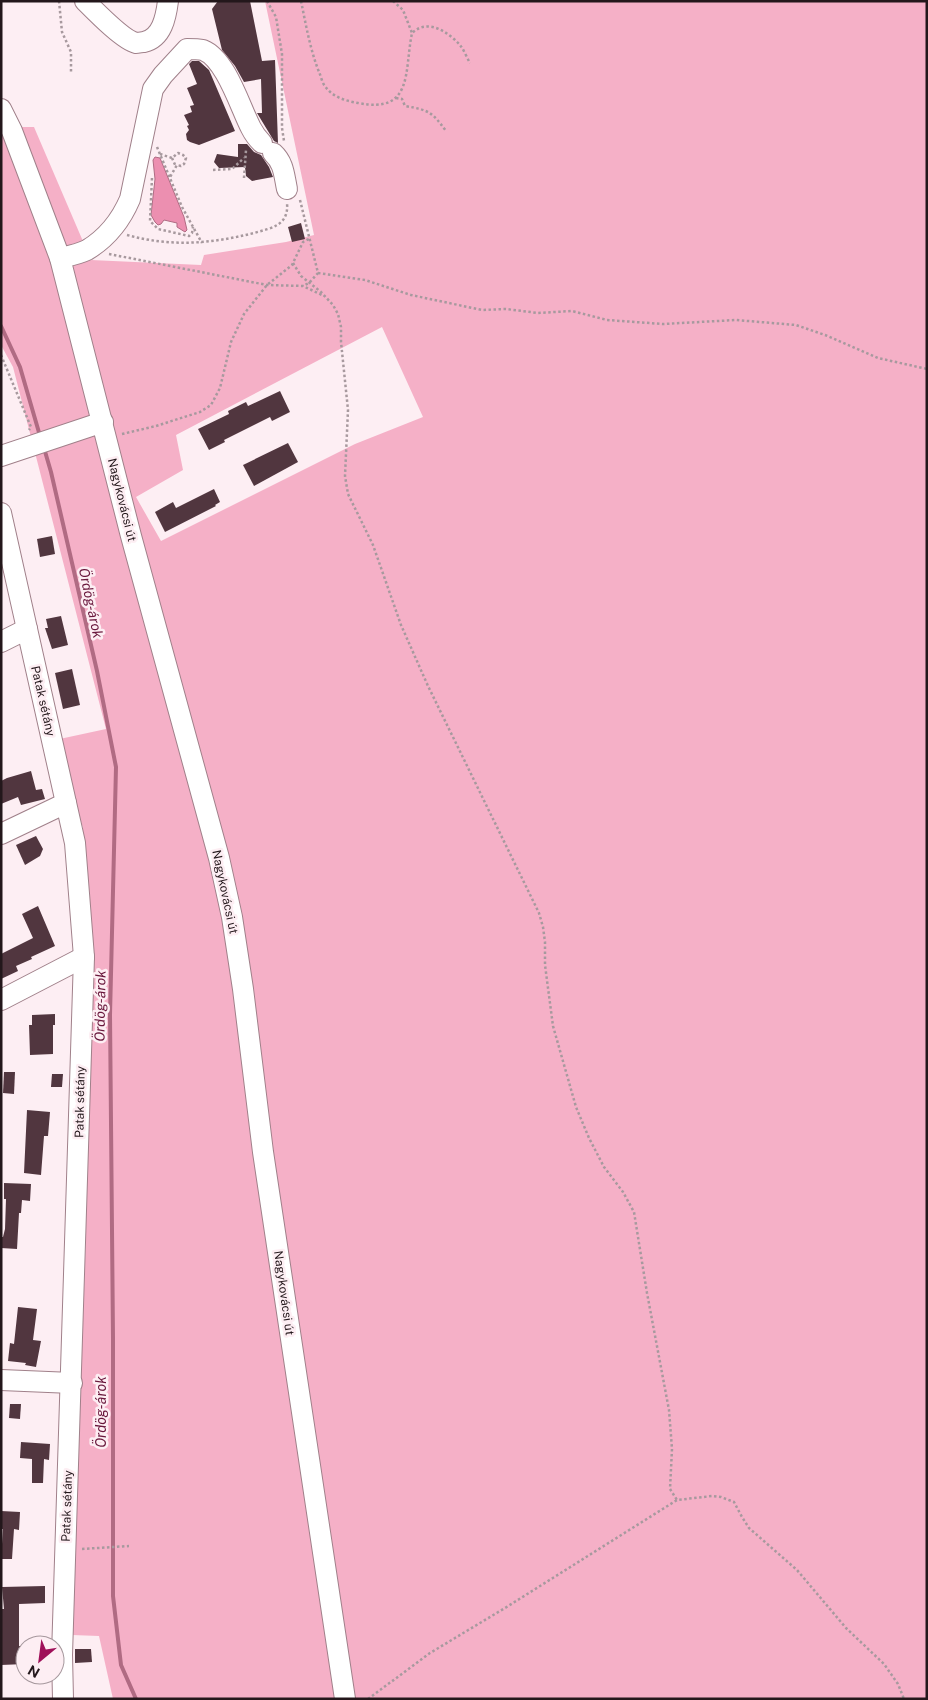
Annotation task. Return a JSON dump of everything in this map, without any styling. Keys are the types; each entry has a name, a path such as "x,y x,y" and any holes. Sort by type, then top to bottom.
{"street":[{"path":"85,1 125,37 137,43 147,41 156,35 163,24 168,1"},
{"path":"60,258 86,250 111,230 123,216 130,199 153,89 187,49 203,50 211,55 220,66 280,159 292,192"},
{"name":"Nagykovácsi út","path":"1,109 12,131 60,258 131,536 219,858 232,917 263,1152 345,1699"},
{"path":"1,456 57,438 104,430"},
{"name":"Patak sétány","path":"1,513 75,843 84,957 62,1655 63,1699"},
{"path":"1,642 27,629"},
{"path":"1,834 66,803"},
{"path":"1,1000 84,957"},
{"path":"1,1380 72,1383"}],"path":[{"path":"59,1 62,32 71,52 71,72"},
{"path":"244,178 247,143 269,144 282,128 282,54 276,17 267,1"},
{"path":"301,1 313,54 325,86 339,98 367,105 383,105 396,98 405,85 412,33 403,10 393,1"},
{"path":"412,33 417,29 433,26 461,46 470,63"},
{"path":"396,98 402,99 405,106 424,109 436,116 446,132"},
{"path":"144,137 154,140 193,228 202,242"},
{"path":"170,177 176,167 184,164 186,158 178,153 172,158"},
{"path":"160,154 172,158 176,167"},
{"path":"213,170 232,169 245,157"},
{"path":"152,170 150,221 158,229 189,236 193,228"},
{"path":"111,230 144,240 179,243 226,240 278,226 284,218 292,192"},
{"path":"292,192 309,238 318,273"},
{"path":"104,430 156,426 201,411 210,405 220,388 231,342 241,320 254,300 293,263 303,242 309,238"},
{"path":"86,250 268,285 303,286 327,298"},
{"path":"293,263 301,276 327,298 338,314 341,327 340,342 348,410 345,476 348,494 373,545 400,625 538,913 543,927 545,942 545,965 553,1026 576,1107 604,1167 623,1192 634,1212 669,1410 672,1449 670,1489 677,1500"},
{"path":"303,286 309,283 318,273"},
{"path":"318,273 365,280 411,295 482,310 572,311 607,320 663,324 736,320 796,326 825,335 878,358 927,369"},
{"path":"1,355 31,427 24,436 30,447"},
{"path":"368,1699 430,1653 677,1500 712,1496 721,1496 734,1502 750,1528 797,1570 846,1628 884,1664 898,1684 904,1699"},
{"path":"66,1550 129,1546"}],"shaded area":[{"path":"265,1 927,1 927,1699 113,1699 99,1636 72,1635 86,1232 83,828 55,740 106,729 13,367 1,345 1,125 2,127 34,127 91,260 201,265 204,255 286,242 314,235","holes":["382,327 423,417 355,444 161,541 136,497 183,470 176,435"]},
{"path":"155,157 160,158 184,217 187,230 185,232 177,227 177,223 164,220 158,225 151,215 155,179 153,160"}],"building":[{"path":"218,1 250,1 262,61 275,60 278,143 274,141 257,113 262,113 261,79 244,82 235,66 222,50 212,9"},
{"path":"192,61 199,61 209,70 235,131 199,145 187,140 186,134 189,130 187,126 189,125 184,115 192,112 190,106 194,105 187,88 197,84 189,64"},
{"path":"238,144 247,144 254,152 261,155 273,177 252,181 246,176 245,167 219,168 214,162 217,154 238,157"},
{"path":"301,223 305,239 292,242 288,227"},
{"path":"280,391 290,412 272,421 270,417 224,440 225,442 209,450 198,429 229,414 228,411 246,402 248,406"},
{"path":"288,443 298,462 254,486 243,465"},
{"path":"214,489 220,502 216,506 165,532 155,512 173,502 176,508"},
{"path":"52,536 55,554 40,557 37,539"},
{"path":"61,616 68,645 52,649 45,628 48,628 46,619"},
{"path":"72,669 80,705 63,709 55,673"},
{"path":"31,771 36,790 42,789 45,799 21,805 18,797 1,804 1,781"},
{"path":"36,836 43,849 40,856 25,865 16,845"},
{"path":"38,906 55,946 16,966 18,971 1,979 1,954 33,938 22,914"},
{"path":"55,1014 53,1054 30,1055 29,1025 32,1025 32,1015"},
{"path":"4,1072 15,1072 14,1094 3,1093"},
{"path":"52,1074 63,1074 62,1087 51,1087"},
{"path":"27,1110 50,1112 48,1136 44,1136 41,1175 24,1173"},
{"path":"4,1183 31,1184 30,1201 22,1200 21,1213 19,1213 17,1249 1,1248 1,1237 3,1237 5,1229 6,1199 4,1199"},
{"path":"18,1307 37,1309 33,1340 41,1341 36,1367 25,1365 26,1363 8,1361 10,1343 14,1344"},
{"path":"10,1404 21,1404 20,1419 9,1418"},
{"path":"21,1442 50,1444 49,1460 44,1459 43,1483 32,1483 32,1459 20,1458"},
{"path":"1,1511 20,1512 19,1530 14,1529 12,1559 1,1559 3,1529 1,1529"},
{"path":"45,1586 45,1603 19,1604 19,1635 15,1635 15,1664 1,1665 1,1609 4,1609 2,1587"},
{"path":"75,1649 91,1649 92,1662 75,1663"}],"waterway":[{"name":"Ördög-árok","path":"1,326 20,367 40,436"},
{"name":"Ördög-árok","path":"44,448 97,671 116,767 110,1015 113,1596 121,1665 136,1699"}]}
